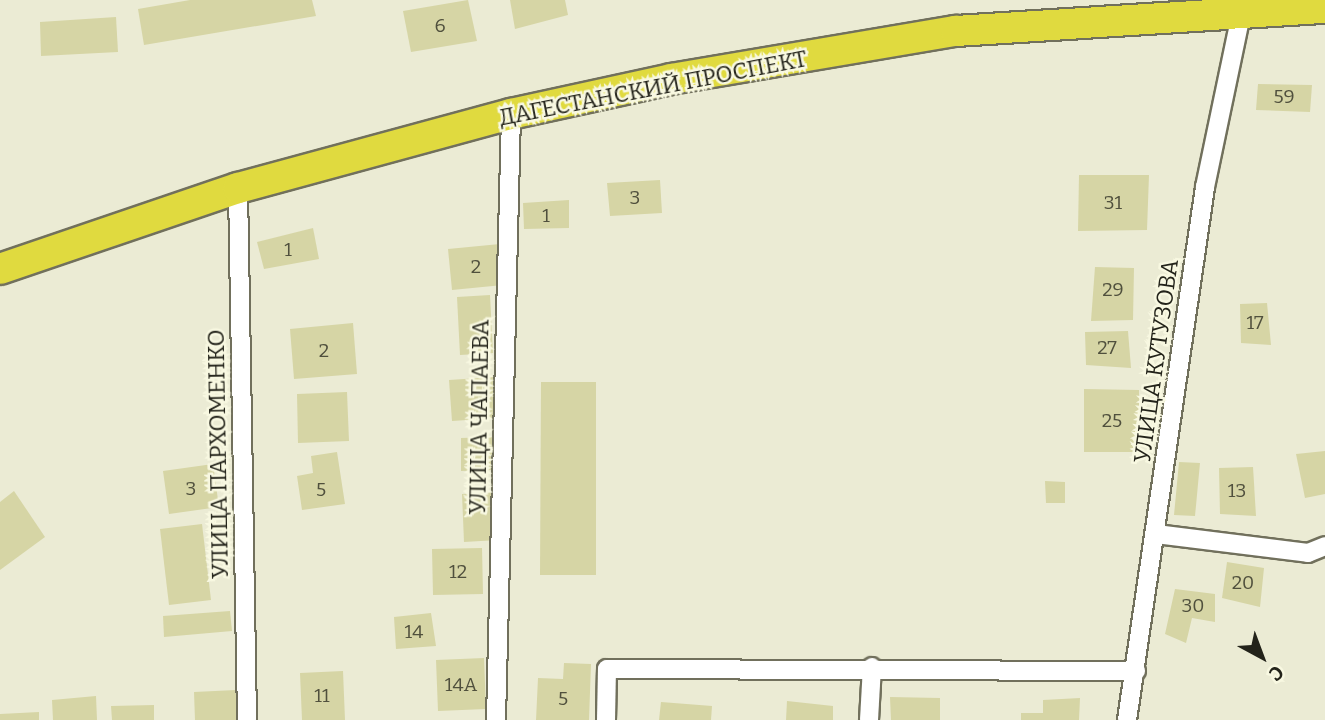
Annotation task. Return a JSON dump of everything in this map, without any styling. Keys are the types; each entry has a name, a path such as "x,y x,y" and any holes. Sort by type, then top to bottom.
{"highway":[{"name":"ДАГЕСТАНСКИЙ ПРОСПЕКТ","path":"0,269 238,188 511,114 671,79 956,31 1242,10 1325,8"}],"street":[{"name":"УЛИЦА КУТУЗОВА","path":"1127,720 1205,187 1242,10"},
{"name":"УЛИЦА ЧАПАЕВА","path":"496,720 511,114"},
{"name":"УЛИЦА ПАРХОМЕНКО","path":"238,188 247,720"},
{"path":"1156,534 1308,553 1325,547"},
{"path":"869,720 872,667"},
{"path":"606,720 607,669 872,667 1136,671"}],"building":[{"path":"190,0 312,0 316,16 144,45 138,9"},
{"path":"468,0 477,41 411,52 403,11"},
{"path":"510,0 565,0 568,15 515,29"},
{"path":"116,17 118,52 41,56 40,22"},
{"path":"1258,84 1312,85 1310,112 1256,110"},
{"path":"1079,175 1149,175 1147,230 1078,231"},
{"path":"660,180 662,213 610,216 607,183"},
{"path":"569,200 569,228 524,229 523,203"},
{"path":"313,228 319,259 264,269 257,242"},
{"path":"500,244 503,285 452,290 448,249"},
{"path":"1095,267 1134,268 1133,320 1091,321"},
{"path":"490,295 493,353 460,355 457,297"},
{"path":"1267,303 1271,345 1241,343 1240,304"},
{"path":"353,323 357,374 294,379 290,329"},
{"path":"1128,331 1131,368 1086,365 1085,332"},
{"path":"494,377 497,418 452,421 449,380"},
{"path":"541,382 596,382 596,575 540,575"},
{"path":"1084,389 1139,390 1139,452 1084,452"},
{"path":"347,392 349,441 298,443 297,394"},
{"path":"492,437 493,470 461,471 461,438"},
{"path":"1325,451 1325,494 1305,498 1296,454"},
{"path":"337,452 345,504 302,510 297,476 313,473 311,456"},
{"path":"1179,462 1200,463 1195,516 1174,515"},
{"path":"213,464 219,507 169,514 163,471"},
{"path":"1253,467 1256,516 1220,514 1219,468"},
{"path":"1045,481 1065,482 1065,503 1046,503"},
{"path":"14,491 45,537 0,570 0,502"},
{"path":"495,492 498,540 464,542 462,494"},
{"path":"202,524 211,600 169,605 160,529"},
{"path":"482,548 483,594 433,595 432,549"},
{"path":"1227,562 1264,568 1260,607 1222,598"},
{"path":"1175,589 1215,594 1215,622 1192,618 1186,643 1165,634"},
{"path":"230,611 232,631 164,637 163,616"},
{"path":"431,613 436,646 396,649 394,617"},
{"path":"484,658 486,709 438,711 436,660"},
{"path":"564,663 591,664 589,720 536,720 538,678 563,679"},
{"path":"343,671 345,720 302,720 300,673"},
{"path":"236,690 238,720 195,720 194,692"},
{"path":"96,696 97,720 53,720 52,700"},
{"path":"890,697 940,698 940,720 891,720"},
{"path":"1080,698 1079,720 1021,720 1021,713 1043,713 1043,700"},
{"path":"787,701 833,706 833,720 786,720"},
{"path":"661,702 712,706 711,720 659,720"},
{"path":"154,705 154,720 112,720 111,706"},
{"path":"39,712 39,720 0,720 0,714"}]}
